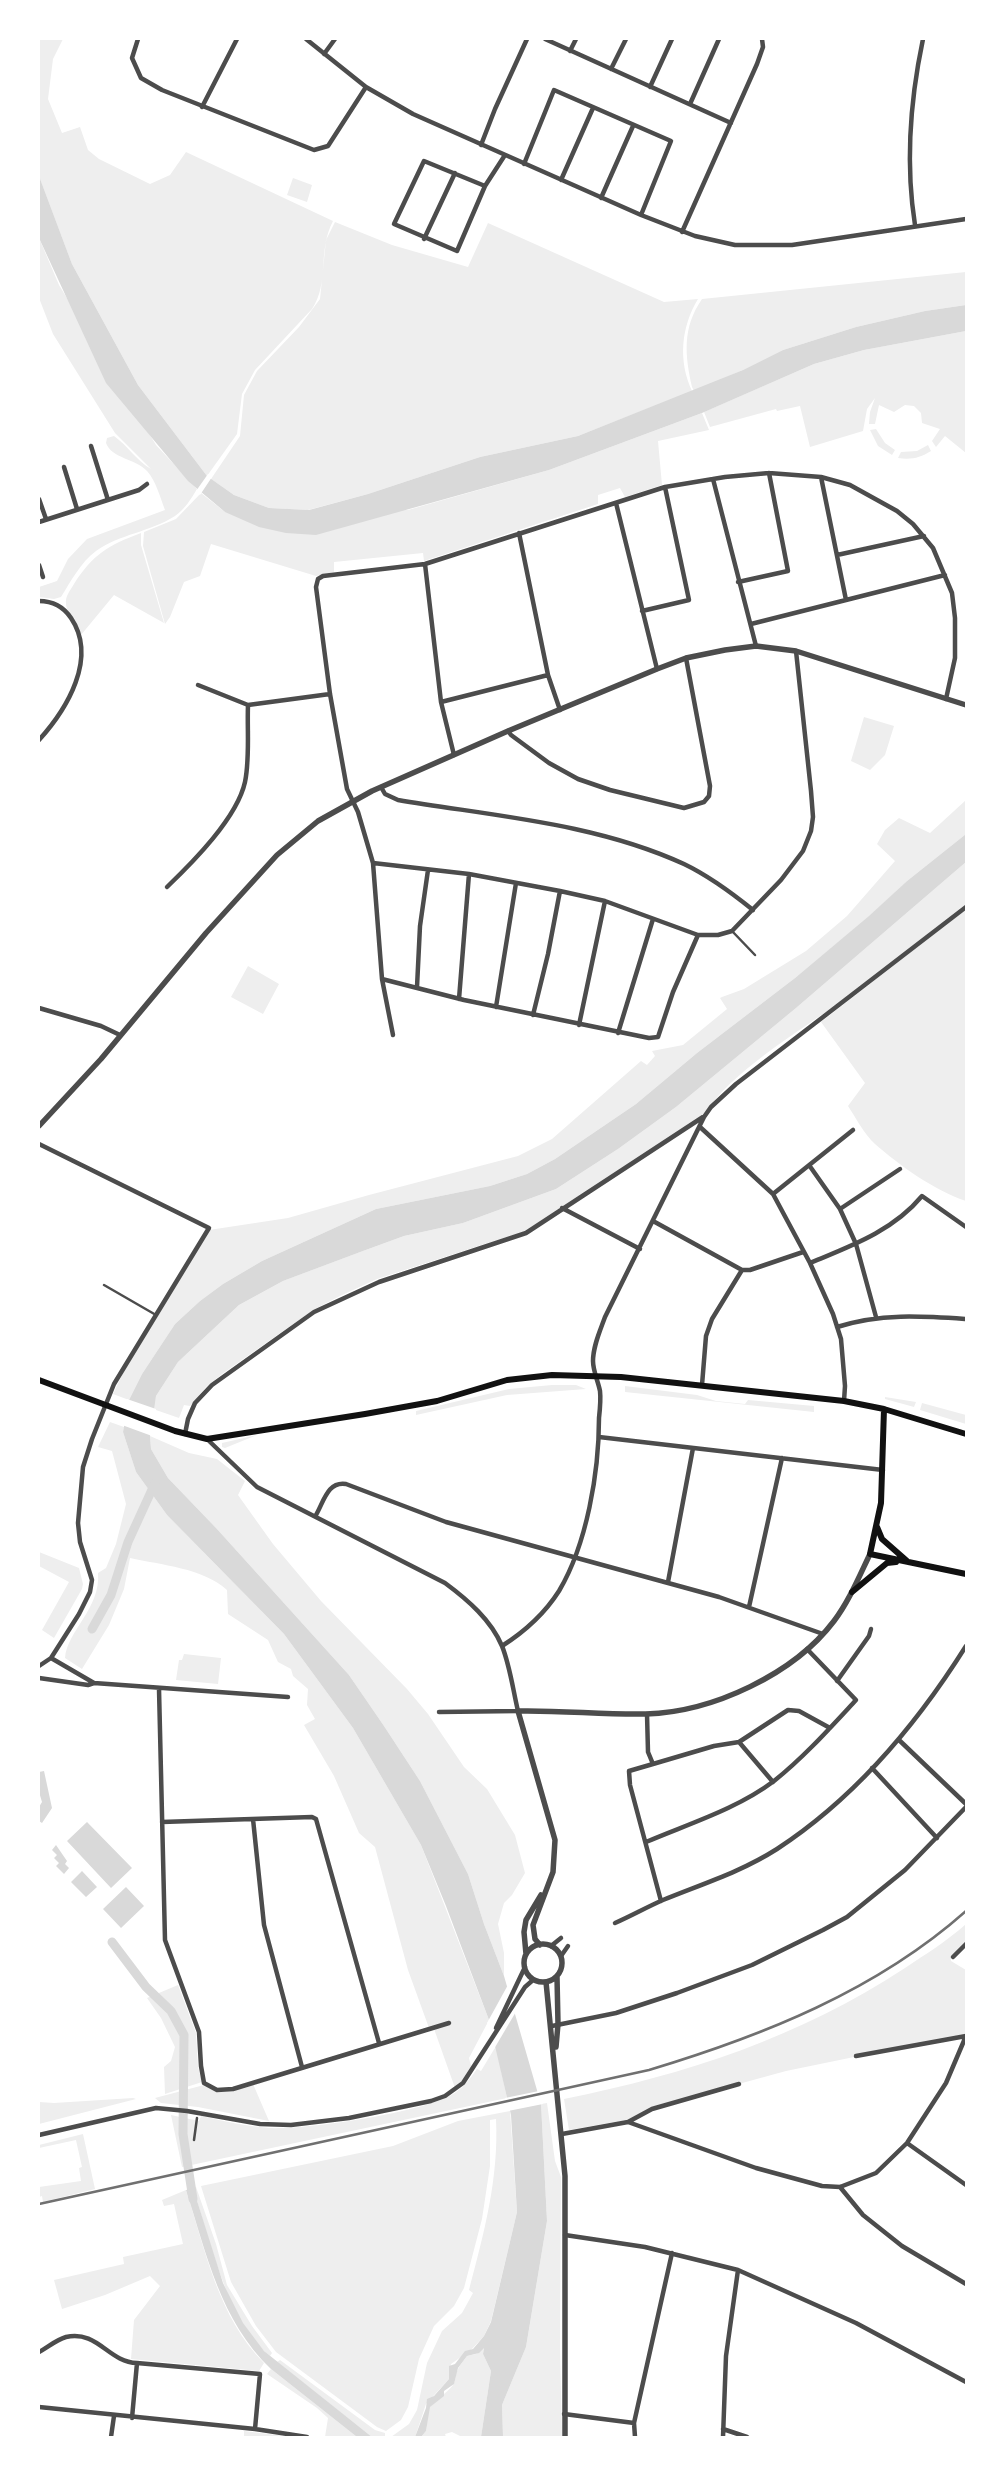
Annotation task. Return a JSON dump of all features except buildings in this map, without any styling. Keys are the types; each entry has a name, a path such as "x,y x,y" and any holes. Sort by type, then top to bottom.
{"main road":[{"path":"39,1380 175,1431 207,1439 365,1414 437,1400 507,1380 552,1375 596,1376 844,1401 884,1409 966,1434"},
{"path":"884,1409 881,1503 870,1554 900,1561"},
{"path":"876,1523 882,1539 907,1561"},
{"path":"852,1592 887,1563 907,1561 966,1574"}],"street":[{"path":"138,39 132,58 141,78 162,90 202,107 314,150 322,150 328,146 366,87"},
{"path":"202,107 237,39"},
{"path":"306,39 366,87 422,118 682,232 735,245 792,245 915,225 966,219"},
{"path":"324,54 335,39"},
{"path":"481,145 527,39"},
{"path":"545,39 731,122"},
{"path":"570,51 576,39"},
{"path":"611,69 626,39"},
{"path":"650,87 672,39"},
{"path":"690,104 719,39"},
{"path":"682,232 757,64 763,47 762,39"},
{"path":"915,225 910,196 910,122 923,39"},
{"path":"524,164 554,90 670,141 641,215"},
{"path":"562,180 593,108"},
{"path":"601,198 633,126"},
{"path":"485,186 424,161 394,224 424,239 457,251 485,186 505,155"},
{"path":"424,239 455,173"},
{"path":"91,446 108,500"},
{"path":"64,467 78,509"},
{"path":"738,582 788,571 769,473"},
{"path":"393,1035 382,979 373,862 353,800 347,788 330,694 316,582 323,576 425,564 665,487 713,479 769,473 821,477 850,485 897,511 924,536 939,559 952,593 956,637 946,699"},
{"path":"821,477 846,600"},
{"path":"713,479 756,646"},
{"path":"39,522 139,490 146,484"},
{"path":"642,612 689,600 665,487"},
{"path":"39,499 46,519"},
{"path":"616,503 657,669"},
{"path":"519,533 548,675 560,710"},
{"path":"836,555 924,536"},
{"path":"425,564 441,702 449,742 454,755"},
{"path":"39,565 43,577"},
{"path":"751,624 945,575"},
{"path":"39,601 59,604 76,625 80,640 81,657 78,678 70,696 39,740"},
{"path":"39,1126 120,1035 206,933 277,855 308,828 353,800 381,787 508,731 657,669 686,658 725,650 756,646 796,651 966,705"},
{"path":"373,862 469,874 605,901 698,935 718,935 732,931 781,880 803,851 811,831 813,817 812,791 796,651"},
{"path":"508,731 510,736 578,779 610,790 684,808 697,806 709,796 710,786 686,658"},
{"path":"441,702 548,675"},
{"path":"198,685 248,705 330,694"},
{"path":"167,886 212,840 239,798 246,771 248,705"},
{"path":"381,787 385,794 398,800 567,828 616,839 685,865 716,883 753,910"},
{"path":"417,987 420,926 428,870"},
{"path":"459,999 469,874"},
{"path":"496,1007 516,883"},
{"path":"533,1015 548,954 560,891"},
{"path":"579,1025 605,901"},
{"path":"502,1646 527,1627 543,1611 559,1591 575,1558 591,1497 599,1437 600,1392 593,1362 605,1317 710,1107 736,1084 966,907"},
{"path":"618,1033 653,918"},
{"path":"382,979 459,999 579,1025 649,1038 658,1037 685,963 698,935"},
{"path":"39,1008 101,1026 120,1035"},
{"path":"184,1434 195,1402 212,1385 314,1312 378,1282 526,1233 704,1117"},
{"path":"700,1127 773,1194 810,1263 837,1327 842,1356 844,1401"},
{"path":"773,1194 853,1130"},
{"path":"39,1144 209,1228 114,1384 105,1406 86,1458 80,1497 78,1523 80,1542 92,1580 90,1592 79,1614 51,1658 39,1666"},
{"path":"809,1164 840,1209 856,1244 876,1317"},
{"path":"840,1209 900,1169"},
{"path":"810,1263 856,1244 894,1224 910,1211 922,1196 966,1227"},
{"path":"562,1208 640,1248"},
{"path":"653,1221 742,1270 750,1270 804,1252"},
{"path":"702,1386 706,1336 712,1319 742,1270"},
{"path":"837,1327 876,1317 923,1316 966,1320"},
{"path":"599,1437 883,1470"},
{"path":"207,1439 257,1487 316,1515 445,1583 466,1598 482,1614 502,1646 518,1711 555,1840 554,1863 548,1887 533,1925 535,1938 540,1945"},
{"path":"668,1582 692,1448"},
{"path":"750,1607 782,1458"},
{"path":"316,1515 332,1486 338,1482 446,1522 668,1582 750,1607 822,1634"},
{"path":"439,1712 518,1711 647,1714 685,1709 727,1696 780,1672 807,1649 834,1621 852,1592 870,1554"},
{"path":"837,1681 869,1636 871,1629"},
{"path":"615,1922 661,1901 729,1875 776,1849 822,1815 899,1740 948,1674 966,1646"},
{"path":"646,1842 726,1808 773,1782 830,1728 856,1700 807,1649"},
{"path":"51,1658 94,1683"},
{"path":"39,1678 88,1685 94,1683 288,1697"},
{"path":"159,1689 164,1940 199,2032 200,2066 204,2083 217,2090 233,2089 379,2043 450,2023"},
{"path":"661,1901 630,1785 629,1771 714,1746 739,1742 788,1710 799,1712 830,1728"},
{"path":"647,1714 648,1752 653,1764"},
{"path":"555,2025 616,2013 677,1993 752,1964 823,1930 854,1912 905,1870 966,1806 899,1740"},
{"path":"739,1742 773,1782"},
{"path":"872,1768 937,1838"},
{"path":"162,1822 312,1817 316,1819 379,2043"},
{"path":"253,1819 264,1925 302,2067"},
{"path":"486,2047 525,1967 525,1926 534,1904 548,1887"},
{"path":"551,1946 562,1938"},
{"path":"953,1957 966,1944"},
{"path":"526,1956 531,1949 540,1945 551,1946 561,1956 562,1965 557,1977 554,2066 565,2176 565,2437"},
{"path":"561,1956 568,1946"},
{"path":"525,1967 533,1980 546,1982 557,1977"},
{"path":"39,2135 156,2108 187,2110 270,2124 291,2125 349,2118 445,2096 463,2083 525,1988 533,1980"},
{"path":"546,1982 555,2025"},
{"path":"856,2056 966,2036"},
{"path":"628,2122 756,2168 822,2186 840,2187 876,2174 907,2143 946,2083 966,2036"},
{"path":"562,2134 628,2122 652,2109 739,2084"},
{"path":"907,2143 966,2185"},
{"path":"840,2187 864,2215 902,2246 966,2284"},
{"path":"565,2236 645,2247 738,2270 856,2324 966,2382"},
{"path":"635,2437 634,2423 672,2254"},
{"path":"723,2437 726,2356 738,2270"},
{"path":"39,2352 67,2337 84,2337 92,2339 120,2359 137,2363 260,2374 255,2429"},
{"path":"132,2418 137,2363"},
{"path":"39,2407 132,2418 255,2429 307,2437"},
{"path":"564,2414 634,2423"},
{"path":"111,2437 114,2416"},
{"path":"723,2429 746,2437"}],"lane":[{"path":"732,931 755,955"},
{"path":"104,1284 157,1315"},
{"path":"194,2140 197,2118"}],"shaded area":[{"path":"39,39 63,39 53,59 48,99 62,133 80,127 88,150 99,159 150,184 170,175 186,152 333,221 328,233 321,288 317,299 312,309 255,370 242,394 237,434 207,476 138,385 72,264 39,176"},
{"path":"39,176 72,264 138,385 207,476 234,495 269,508 309,510 368,494 480,457 578,436 743,370 783,350 856,327 925,311 966,305 966,331 864,350 814,364 702,413 549,470 316,535 286,533 259,527 225,512 188,481 106,383 39,238"},
{"path":"293,178 312,185 307,202 287,195"},
{"path":"335,222 392,245 468,267 488,223 664,302 698,299 688,321 683,344 685,368 692,391 578,436 480,457 368,494 308,510 269,508 234,495 211,479 240,436 244,395 257,371 299,327 320,299 326,240"},
{"path":"39,238 59,285 156,445 197,489 185,507 175,516 155,526 105,545 96,551 81,566 61,597 54,599 39,597 39,587 57,581 68,559 87,539 165,510 155,484 147,471 109,448 106,443 107,438 114,436 151,469 115,433 53,334 39,298"},
{"path":"966,272 966,305 925,311 856,327 783,350 694,391 692,387 687,353 688,331 691,320 702,299"},
{"path":"966,331 966,453 945,436 936,447 932,441 940,429 922,423 921,413 914,406 905,405 894,412 879,405 875,424 869,424 870,412 875,398 867,409 863,431 810,447 800,406 777,411 776,409 710,427 704,412 814,364 864,350"},
{"path":"702,413 709,430 658,441 662,485 625,497 620,488 598,495 598,504 424,561 423,553 334,562 334,572 316,576 211,544 200,576 184,582 170,617 165,624 143,546 144,532 176,519 201,493 225,512 408,510 549,470"},
{"path":"876,429 885,443 895,450 892,455 878,446 870,430"},
{"path":"928,445 931,451 923,455 911,459 898,458 901,452 917,451"},
{"path":"141,533 141,545 164,623 114,595 81,635 67,607 66,598 69,591 95,558 111,546"},
{"path":"864,717 894,726 885,755 870,770 851,761"},
{"path":"966,800 966,834 907,881 870,916 795,978 697,1053 636,1104 555,1159 527,1174 490,1186 376,1209 262,1261 223,1284 200,1301 175,1324 142,1374 129,1400 113,1394 124,1371 209,1230 288,1218 518,1156 552,1139 641,1061 647,1065 655,1056 652,1051 683,1045 727,1009 720,998 744,989 806,951 847,916 895,861 877,844 885,830 899,818 930,833"},
{"path":"966,834 966,862 796,1008 676,1107 618,1149 556,1189 463,1223 404,1236 283,1281 239,1305 178,1362 156,1396 150,1436 151,1449 168,1478 217,1529 349,1675 420,1781 468,1874 484,1924 504,1976 541,2104 547,2221 526,2347 502,2405 503,2437 481,2437 491,2371 483,2354 484,2348 479,2353 467,2356 458,2368 454,2384 444,2391 444,2396 430,2407 426,2431 421,2437 415,2437 426,2408 427,2399 434,2396 449,2379 449,2366 455,2364 465,2351 473,2349 484,2336 491,2322 517,2212 511,2115 489,2020 421,1845 353,1728 284,1634 167,1515 136,1472 123,1432 129,1400 142,1374 175,1324 200,1301 223,1284 262,1261 376,1209 490,1186 527,1174 555,1159 636,1104 697,1053 795,978 869,916 907,881"},
{"path":"966,862 966,904 859,988 787,1038 748,1068 715,1099 703,1116 525,1231 377,1279 313,1310 222,1374 206,1387 190,1406 184,1405 179,1418 153,1409 156,1396 178,1362 239,1305 283,1281 363,1251 404,1236 463,1223 556,1189 618,1149 676,1107 796,1008"},
{"path":"966,909 966,1201 942,1191 918,1177 867,1136 848,1106 865,1083 821,1022"},
{"path":"248,966 279,984 263,1014 231,997"},
{"path":"576,1385 586,1389 507,1395 416,1415 416,1411 509,1389"},
{"path":"625,1386 697,1395 716,1401 745,1404 748,1400 814,1406 814,1412 625,1392"},
{"path":"885,1397 916,1402 914,1407 885,1399"},
{"path":"922,1403 966,1415 966,1424 920,1410"},
{"path":"110,1422 124,1427 123,1432 136,1472 167,1515 284,1634 353,1728 421,1845 489,2020 469,2058 471,2066 462,2081 455,2088 433,2026 429,2028 408,1970 375,1847 359,1833 334,1776 304,1725 315,1719 307,1705 308,1689 293,1676 291,1669 278,1662 268,1640 228,1614 227,1590 194,1572 130,1558 124,1589 109,1625 82,1669 65,1658 71,1638 94,1597 98,1586 98,1573 106,1568 116,1544 126,1504 112,1451 98,1447"},
{"path":"257,1435 225,1448 222,1447 222,1443"},
{"path":"150,1436 189,1453 217,1459 245,1481 238,1495 273,1544 321,1601 407,1689 428,1714 464,1767 487,1789 515,1835 525,1873 512,1895 504,1903 498,1924 504,1953 504,1976 484,1924 468,1874 420,1781 384,1726 349,1675 217,1529 168,1478 151,1449"},
{"path":"39,1552 79,1568 83,1584 54,1638 42,1630 69,1582 39,1566"},
{"path":"184,1654 221,1658 218,1684 176,1680 179,1660 182,1660"},
{"path":"44,1771 52,1808 42,1823 39,1821 39,1807 42,1802 39,1792 39,1772"},
{"path":"87,1822 132,1868 111,1888 67,1841"},
{"path":"56,1845 67,1861 65,1864 69,1868 64,1874 56,1866 59,1863 54,1858 57,1855 52,1850"},
{"path":"82,1871 97,1887 86,1897 71,1882"},
{"path":"126,1887 144,1906 121,1928 103,1909"},
{"path":"966,1924 966,1941 951,1957 951,1961 966,1970 966,2034 786,2071 651,2108 627,2120 569,2130 564,2099 654,2078 698,2065 783,2034 865,1993 929,1952"},
{"path":"178,1985 196,2033 198,2067 202,2082 165,2094 164,2067 171,2061 175,2047 161,2018 147,1998"},
{"path":"496,2046 507,2098 182,2167 171,2115 199,2121 201,2116 252,2126 286,2128 337,2123 395,2113 442,2099 456,2092 477,2069 481,2071"},
{"path":"253,2084 269,2121 198,2107 161,2103 155,2098 204,2085 217,2092"},
{"path":"136,2099 39,2124 39,2102 54,2103"},
{"path":"547,2103 555,2161 561,2177 560,2349 562,2437 503,2437 502,2405 526,2347 547,2221 541,2104"},
{"path":"510,2111 517,2212 491,2321 484,2336 472,2349 451,2364 449,2379 426,2404 415,2437 391,2437 409,2424 417,2410 427,2363 442,2331 462,2313 473,2293 469,2290 493,2184 496,2119 490,2120 490,2166 482,2219 464,2288 454,2306 434,2326 419,2359 408,2407 401,2420 386,2431 377,2427 276,2352 256,2326 231,2282 201,2186 393,2146 458,2121"},
{"path":"83,2134 95,2189 43,2202 42,2196 39,2197 39,2187 81,2181 79,2168 82,2167 76,2140 39,2148 39,2145"},
{"path":"196,2187 216,2244 227,2285 252,2326 272,2353 270,2356 255,2341 242,2323 231,2301 213,2254 193,2188"},
{"path":"193,2188 223,2283 243,2323 264,2351 372,2437 357,2437 271,2369 239,2330 217,2286 209,2262 186,2190"},
{"path":"186,2190 207,2259 224,2304 248,2345 264,2363 259,2371 131,2359 134,2320 160,2286 150,2276 105,2295 62,2309 54,2280 124,2264 123,2257 183,2244 174,2204 164,2206 162,2200"},
{"path":"484,2347 483,2354 491,2371 481,2437 462,2437 452,2432 445,2434 446,2437 421,2437 426,2431 429,2408 453,2385 456,2373 467,2356 476,2354"},
{"path":"280,2360 375,2430 385,2433 385,2437 372,2437 277,2362"},
{"path":"271,2369 357,2437 325,2437 328,2418 317,2408 267,2374"},
{"path":"244,2431 293,2437 244,2437"}],"pier":[{"path":"208,474 212,477 200,495 196,491"},
{"path":"127,1399 156,1409 152,1436 122,1425"},
{"path":"509,1983 517,2010 494,2049 487,2023"},
{"path":"539,2091 543,2104 508,2111 505,2098"}],"waterway":[{"path":"92,1629 111,1595 128,1542 155,1483"},
{"path":"112,1942 146,1987 171,2011 184,2035 183,2134 193,2199"}],"railway":[{"path":"39,2204 649,2070 691,2057 775,2026 856,1988 894,1965 966,1911"}]}
